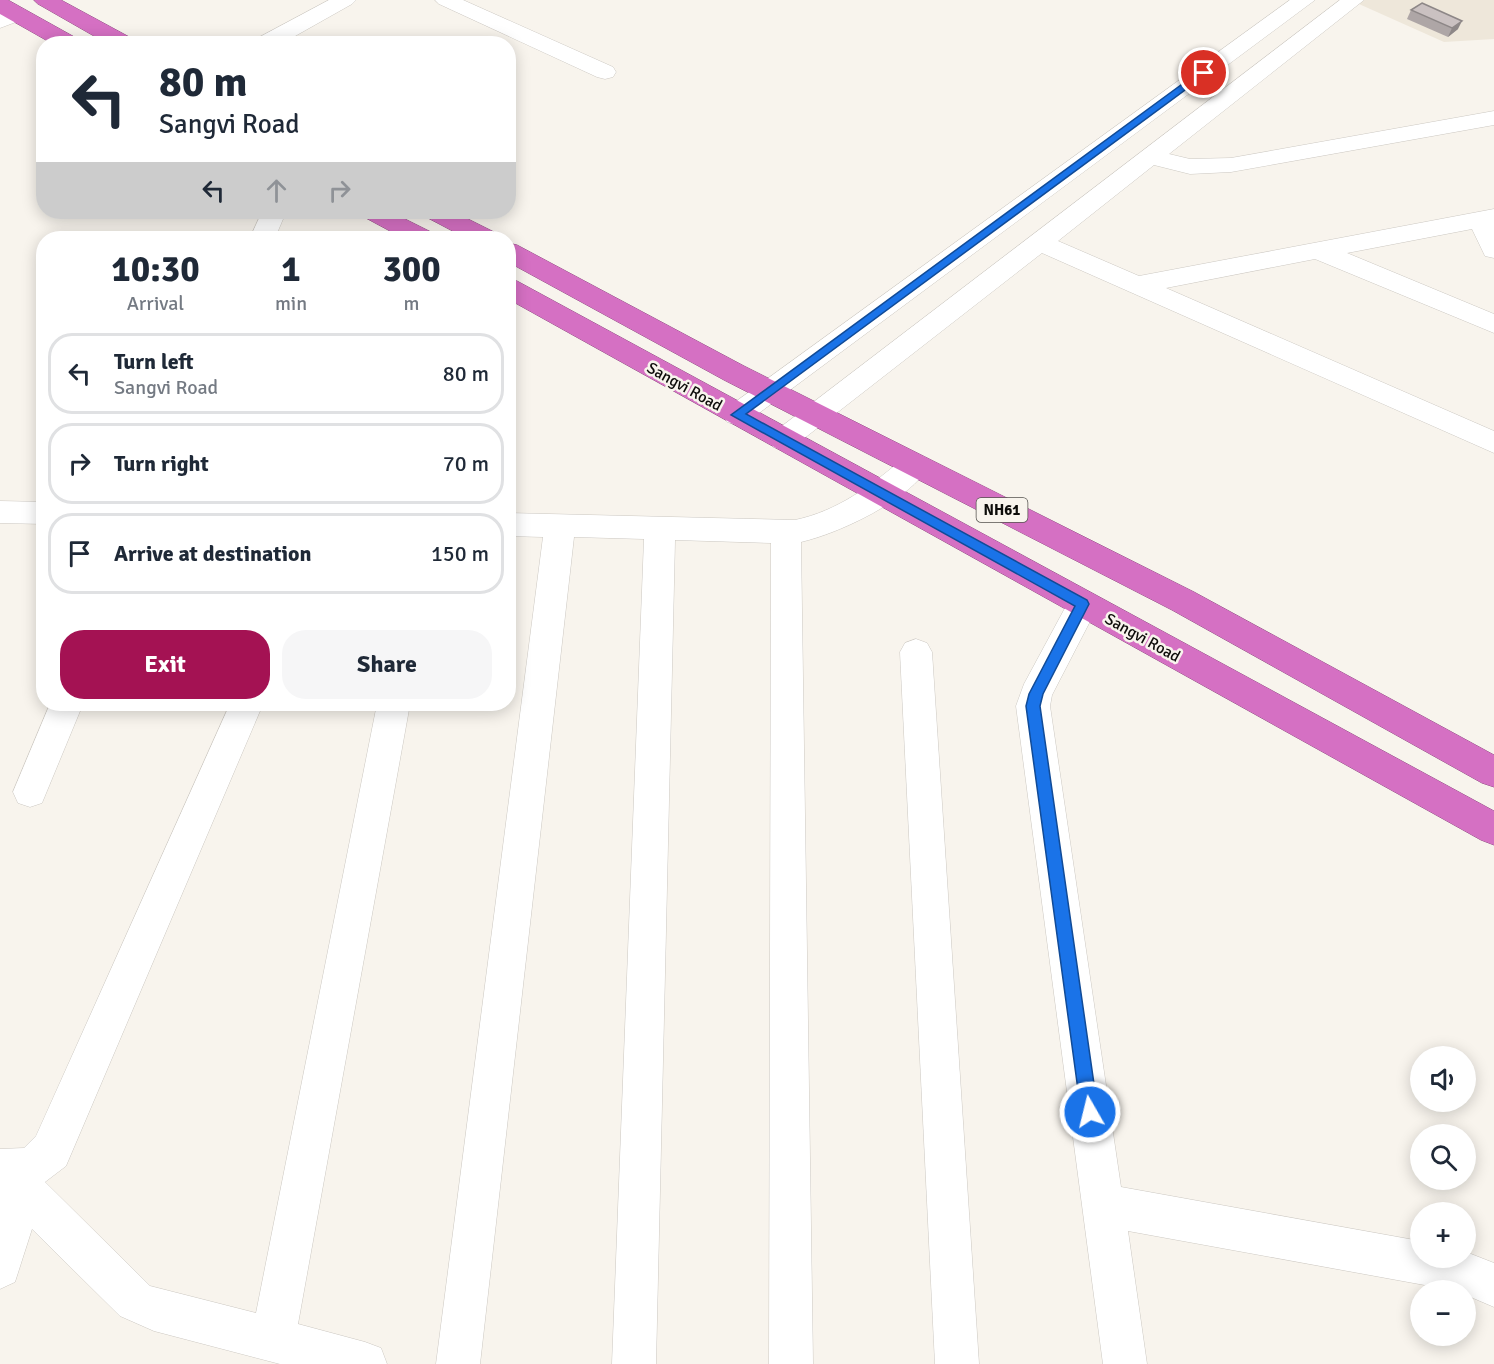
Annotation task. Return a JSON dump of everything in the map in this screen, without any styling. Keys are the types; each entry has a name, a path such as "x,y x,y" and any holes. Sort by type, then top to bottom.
{"highway":[{"path":"45,0 110,36"},
{"path":"5,14 53,36"},
{"path":"386,219 409,231"},
{"path":"448,219 472,231"},
{"name":"NH61","path":"516,255 771,391 1183,601 1494,772"},
{"name":"Sangvi Road","path":"516,291 737,415 1494,829"}],"street":[{"path":"279,36 345,0"},
{"path":"446,0 605,72"},
{"path":"783,440 1353,0"},
{"path":"737,415 1298,4 1325,22"},
{"path":"1151,155 1170,165 1197,168 1231,165 1494,118"},
{"path":"1136,285 1487,218 1494,250"},
{"path":"1039,242 1494,443"},
{"path":"1320,251 1494,324"},
{"path":"516,524 786,531 820,527 882,494 915,465"},
{"path":"3,519 36,514"},
{"path":"458,1364 560,525"},
{"path":"634,1364 660,527"},
{"path":"786,531 791,1364"},
{"path":"1083,604 1036,694 1033,706 1125,1364"},
{"path":"916,652 957,1364"},
{"path":"30,792 63,711"},
{"path":"16,1176 41,1163 51,1151 243,711"},
{"path":"273,1340 393,711"},
{"path":"0,1267 16,1176"},
{"path":"16,1176 135,1301 154,1309 365,1364"},
{"path":"1103,1205 1451,1268 1494,1285"}],"shaded area":[{"path":"1350,0 1494,0 1494,39 1444,42"}],"building":[{"path":"1422,3 1462,21 1452,28 1411,10"}],"route":[{"path":"1090,1112 1033,706 1036,694 1083,604 737,415 1204,73"}]}
